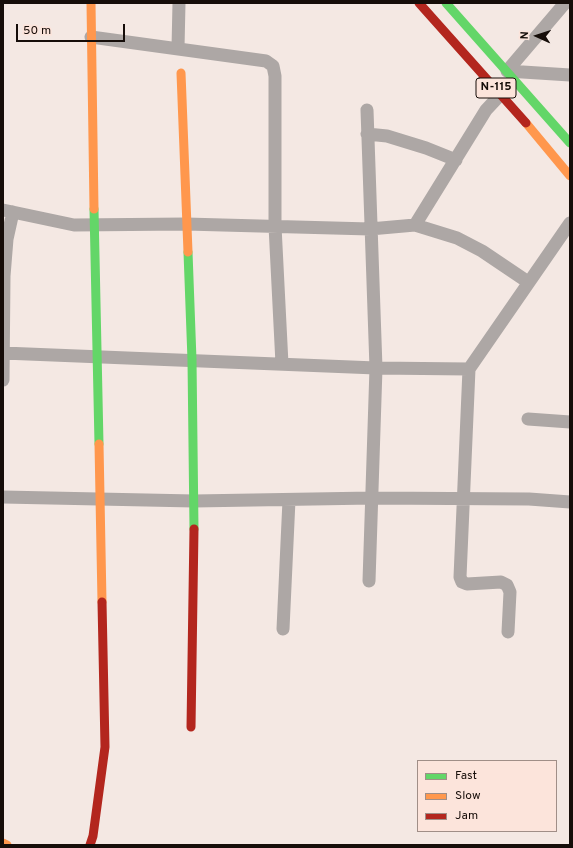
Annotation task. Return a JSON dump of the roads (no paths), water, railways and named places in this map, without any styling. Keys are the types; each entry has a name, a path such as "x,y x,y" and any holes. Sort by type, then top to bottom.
{"street":[{"path":"90,845 93,836 105,747 91,3"},
{"path":"178,48 179,3"},
{"name":"N-115","path":"419,3 501,94 570,176"},
{"name":"N-115","path":"446,3 570,143"},
{"path":"507,71 565,3"},
{"path":"92,37 266,61 273,66 275,76 275,226 282,364"},
{"path":"507,71 570,75"},
{"path":"180,72 192,360 194,501 191,727"},
{"path":"415,225 486,110 501,94"},
{"path":"367,110 376,368 369,581"},
{"path":"367,134 387,136 426,148 456,160"},
{"path":"3,380 4,276 8,211 74,225 186,224 370,229 415,225 457,238 482,251 528,282"},
{"path":"508,632 510,592 507,585 501,582 467,584 462,582 460,577 462,499 469,369 570,223"},
{"path":"4,353 376,368 469,369"},
{"path":"528,420 570,422"},
{"path":"3,497 194,501 372,498 529,499 570,502"},
{"path":"283,629 288,500"}]}
